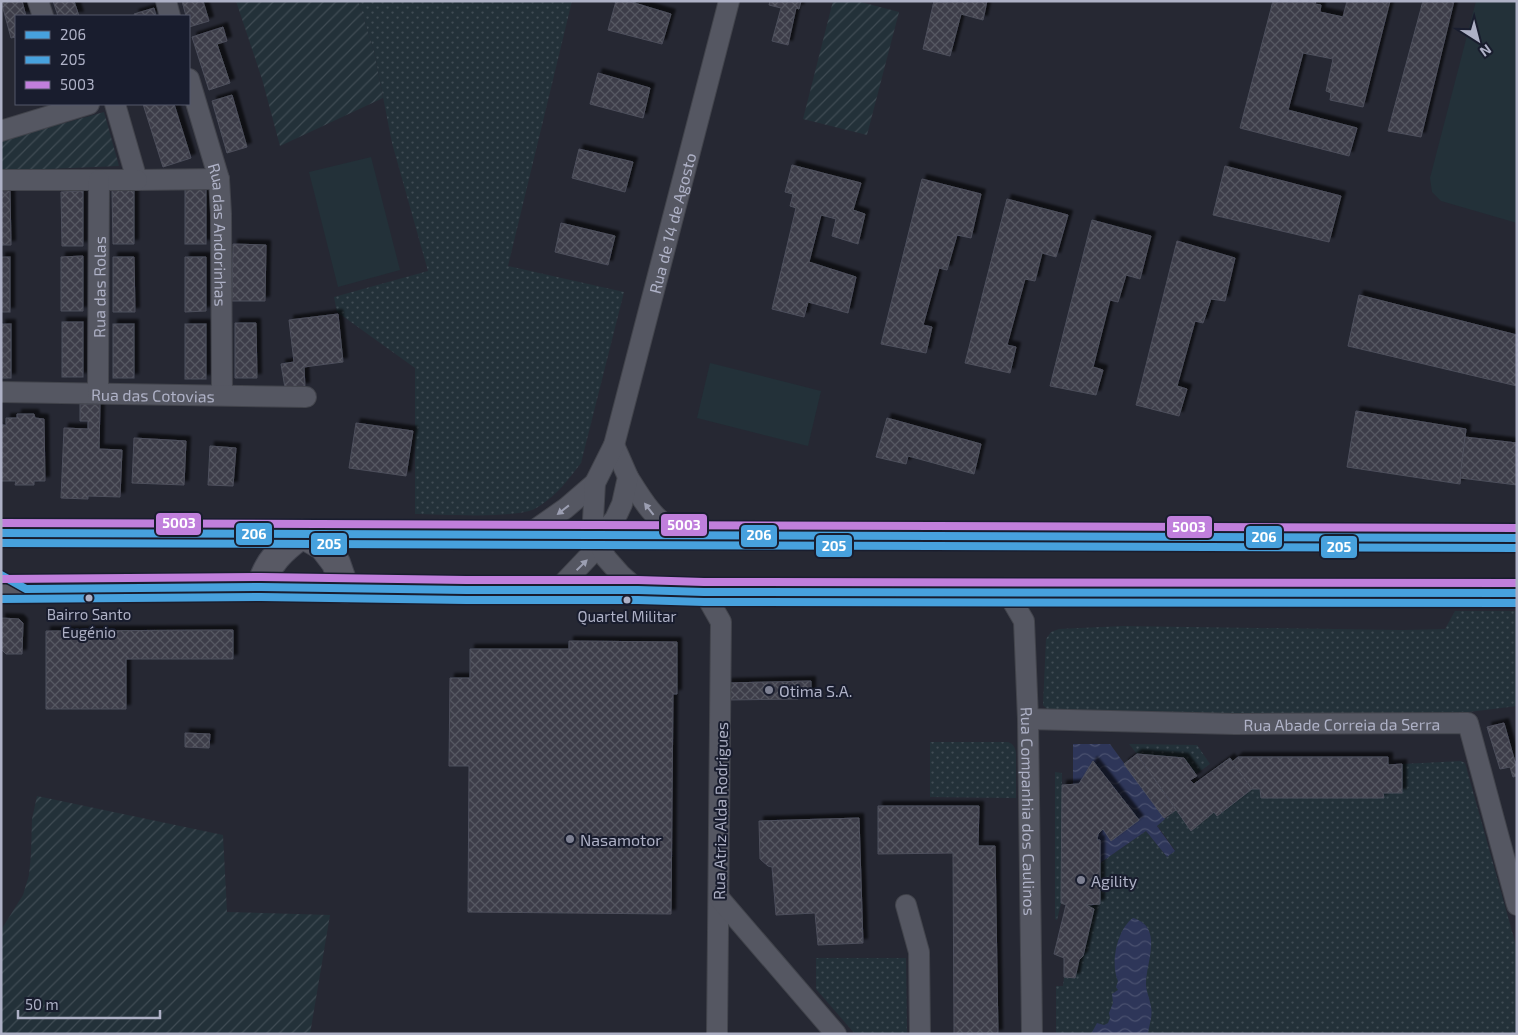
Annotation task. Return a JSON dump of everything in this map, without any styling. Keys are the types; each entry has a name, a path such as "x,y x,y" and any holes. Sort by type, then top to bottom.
{"main road":[{"path":"1,533 1517,538"},
{"path":"261,587 264,573 273,561 283,549 302,534"},
{"path":"302,534 323,546 336,563 345,589"},
{"path":"14,589 261,587 704,592 1517,593"}],"street":[{"path":"38,1 43,15"},
{"path":"166,1 170,15"},
{"name":"Rua de 14 de Agosto","path":"529,534 566,508 595,483 614,445 729,1"},
{"name":"Rua das Andorinhas","path":"190,82 219,179 221,214 222,395"},
{"path":"115,105 137,180"},
{"path":"1,131 77,106"},
{"path":"1,180 219,179"},
{"name":"Rua das Rolas","path":"98,393 99,180"},
{"name":"Rua das Cotovias","path":"1,392 306,397"},
{"path":"614,445 628,477 645,503 662,524 677,534"},
{"path":"557,590 588,559 594,551 600,536 615,519 622,504 628,477"},
{"name":"Rua de 14 de Agosto","path":"595,483 593,520 600,536 602,550 606,558 621,575 638,590"},
{"path":"1,576 14,589"},
{"name":"Rua Atriz Alda Rodrigues","path":"704,592 721,622 717,1034"},
{"name":"Rua Companhia dos Caulinos","path":"1007,592 1024,621 1028,719 1032,1034"},
{"name":"Rua Abade Correia da Serra","path":"1028,719 1235,724 1468,723 1517,905"},
{"path":"719,898 836,1034"},
{"path":"906,905 919,952 920,1034"}],"shaded area":[{"path":"236,1 358,1 374,51 383,98 280,146 262,79"},
{"path":"358,1 572,1 508,266 624,292 581,463 551,498 528,511 498,515 415,514 415,368 337,312 334,297 428,271 392,143 374,51"},
{"path":"833,1 857,1 899,12 867,135 803,119"},
{"path":"1476,1 1517,1 1517,223 1441,201 1432,192 1430,178"},
{"path":"104,112 119,166 1,171 1,141"},
{"path":"371,157 400,270 338,287 309,172"},
{"path":"710,363 821,391 808,446 697,418"},
{"path":"1455,611 1517,611 1517,706 1461,713 1130,716 1049,711 1043,705 1046,639 1051,632 1059,629 1123,626 1445,629"},
{"path":"930,742 1008,742 1012,744 1016,753 1016,798 930,797"},
{"path":"1129,744 1197,745 1210,764 1196,774 1184,758 1137,754"},
{"path":"1461,761 1465,763 1517,949 1517,1034 1056,1034 1056,986 1063,986 1064,977 1075,978 1079,960 1083,956 1094,909 1086,905 1100,903 1100,863 1146,831 1167,857 1175,850 1157,825 1176,810 1191,831 1214,812 1217,816 1252,789 1260,789 1261,798 1384,798 1383,793 1402,793 1402,764"},
{"path":"1055,772 1062,773 1061,903 1057,920 1055,919"},
{"path":"37,796 223,835 227,912 330,915 310,1034 3,1034 1,1032 1,930 23,895 29,875 32,819"},
{"path":"816,958 906,958 907,1034 855,1034 816,989"}],"water":[{"path":"1073,744 1110,744 1165,819 1157,826 1175,851 1167,857 1146,831 1100,863 1100,840 1097,840 1098,834 1103,829 1111,840 1139,820 1093,761 1079,784 1073,785"},
{"path":"1133,918 1148,929 1151,937 1146,984 1151,1011 1148,1034 1091,1034 1097,1023 1104,1025 1108,1023 1110,1018 1109,1013 1113,1003 1112,994 1118,990 1116,987 1118,981 1115,966 1116,947 1127,923"}],"building":[{"path":"1,1 22,1 26,15 15,15 15,37 11,38"},
{"path":"53,1 74,1 79,15 58,15"},
{"path":"182,1 203,1 209,21 190,27 190,15 186,15"},
{"path":"616,1 628,1 671,14 662,44 608,30"},
{"path":"770,1 801,1 799,9 796,8 788,45 772,41 781,8 769,5"},
{"path":"934,1 946,3 946,1 987,1 983,20 961,14 950,56 923,49"},
{"path":"1273,1 1316,1 1315,4 1321,5 1320,12 1343,17 1347,1 1390,1 1363,107 1330,100 1331,93 1326,91 1333,59 1303,53 1288,110 1357,128 1349,156 1240,128"},
{"path":"1423,1 1454,1 1421,137 1388,131"},
{"path":"154,8 156,15 134,15"},
{"path":"223,27 227,41 217,44 230,83 209,90 192,37"},
{"path":"598,73 650,88 643,118 590,104"},
{"path":"232,95 247,147 227,153 212,101"},
{"path":"143,105 174,105 191,158 163,167"},
{"path":"579,149 633,162 625,192 572,178"},
{"path":"792,165 861,183 853,210 865,214 858,244 832,236 836,219 821,215 809,262 856,277 848,313 808,302 804,317 772,309 796,208 790,206 793,194 785,192"},
{"path":"1225,166 1341,196 1329,242 1213,215"},
{"path":"922,179 981,194 971,238 957,235 947,270 939,268 923,325 932,327 926,353 881,344"},
{"path":"185,189 206,189 206,244 185,244"},
{"path":"1,190 10,190 11,245 1,245"},
{"path":"112,190 134,190 134,244 113,244"},
{"path":"83,191 83,246 62,246 61,192"},
{"path":"1007,199 1068,215 1056,257 1042,253 1035,281 1025,279 1007,345 1016,347 1010,373 965,363"},
{"path":"1092,220 1151,236 1140,279 1126,275 1118,302 1110,300 1093,367 1103,370 1096,395 1050,386"},
{"path":"561,223 615,236 608,265 555,252"},
{"path":"1177,241 1235,258 1225,301 1211,299 1203,323 1195,321 1177,386 1187,389 1179,416 1136,405"},
{"path":"233,244 266,245 265,301 232,301"},
{"path":"83,256 83,311 61,311 61,257"},
{"path":"1,257 10,257 10,312 1,312"},
{"path":"113,257 134,257 135,312 113,312"},
{"path":"185,257 206,257 206,311 185,312"},
{"path":"1359,295 1517,335 1517,386 1348,346"},
{"path":"338,314 343,362 304,367 305,387 285,388 281,364 294,362 289,320"},
{"path":"62,322 83,322 83,377 62,377"},
{"path":"235,323 256,323 257,378 235,378"},
{"path":"1,324 11,324 11,378 1,378"},
{"path":"113,324 134,324 134,378 113,378"},
{"path":"185,324 206,324 206,379 185,379"},
{"path":"80,404 100,404 99,449 122,450 120,497 88,496 88,499 61,498 64,428 88,429 88,421 80,421"},
{"path":"1356,411 1466,429 1460,484 1347,467"},
{"path":"17,414 34,414 35,418 44,419 45,481 34,481 34,485 15,485 16,481 1,481 1,425 6,425 6,418 17,418"},
{"path":"887,418 981,444 974,474 908,456 906,464 876,457"},
{"path":"356,423 413,431 406,476 349,468"},
{"path":"1465,437 1517,443 1517,485 1460,478"},
{"path":"134,438 186,441 184,485 132,483"},
{"path":"210,446 236,448 233,486 208,485"},
{"path":"1,618 19,619 23,623 22,654 6,654 1,649"},
{"path":"233,630 233,659 126,659 126,709 46,709 46,631"},
{"name":"Nasamotor","path":"569,641 677,642 677,694 673,694 671,914 468,912 469,766 449,766 450,678 470,678 470,649 569,649"},
{"name":"Otima S.A.","path":"811,681 811,694 798,695 798,699 727,700 727,683"},
{"path":"1504,723 1515,762 1517,762 1517,776 1513,777 1510,767 1500,769 1487,727"},
{"path":"185,733 210,734 209,748 185,747"},
{"path":"1137,754 1176,810 1164,818 1124,764"},
{"path":"1137,754 1184,758 1197,776 1190,780 1194,784 1230,758 1252,789 1217,816 1214,812 1191,831"},
{"path":"1238,757 1388,757 1388,765 1402,764 1402,793 1383,793 1384,798 1261,798 1260,789 1252,789 1232,762"},
{"name":"Agility","path":"1093,761 1139,820 1111,841 1103,829 1098,834 1097,840 1100,840 1100,904 1086,905 1094,909 1083,956 1079,960 1075,978 1064,977 1064,958 1054,954 1066,905 1061,903 1062,785 1079,784"},
{"path":"878,806 979,806 978,846 995,846 998,1034 954,1034 953,853 878,854"},
{"path":"859,818 863,943 818,945 815,913 776,915 772,867 760,859 759,821"}],"transit line":[{"name":"5003","path":"1,523 1517,528"},
{"name":"206","path":"1,533 1517,538"},
{"name":"205","path":"1,543 1517,548"},
{"name":"206","path":"1,575 26,589 261,587 704,592 1517,593"},
{"name":"5003","path":"1,579 261,577 704,582 1517,583"},
{"name":"205","path":"1,599 261,597 704,602 1517,603"}],"place":[{"name":"Bairro Santo Eugénio","path":"89,598"},
{"name":"Quartel Militar","path":"627,600"},
{"name":"Otima S.A.","path":"769,690"},
{"name":"Nasamotor","path":"570,839"},
{"name":"Agility","path":"1081,880"}]}
